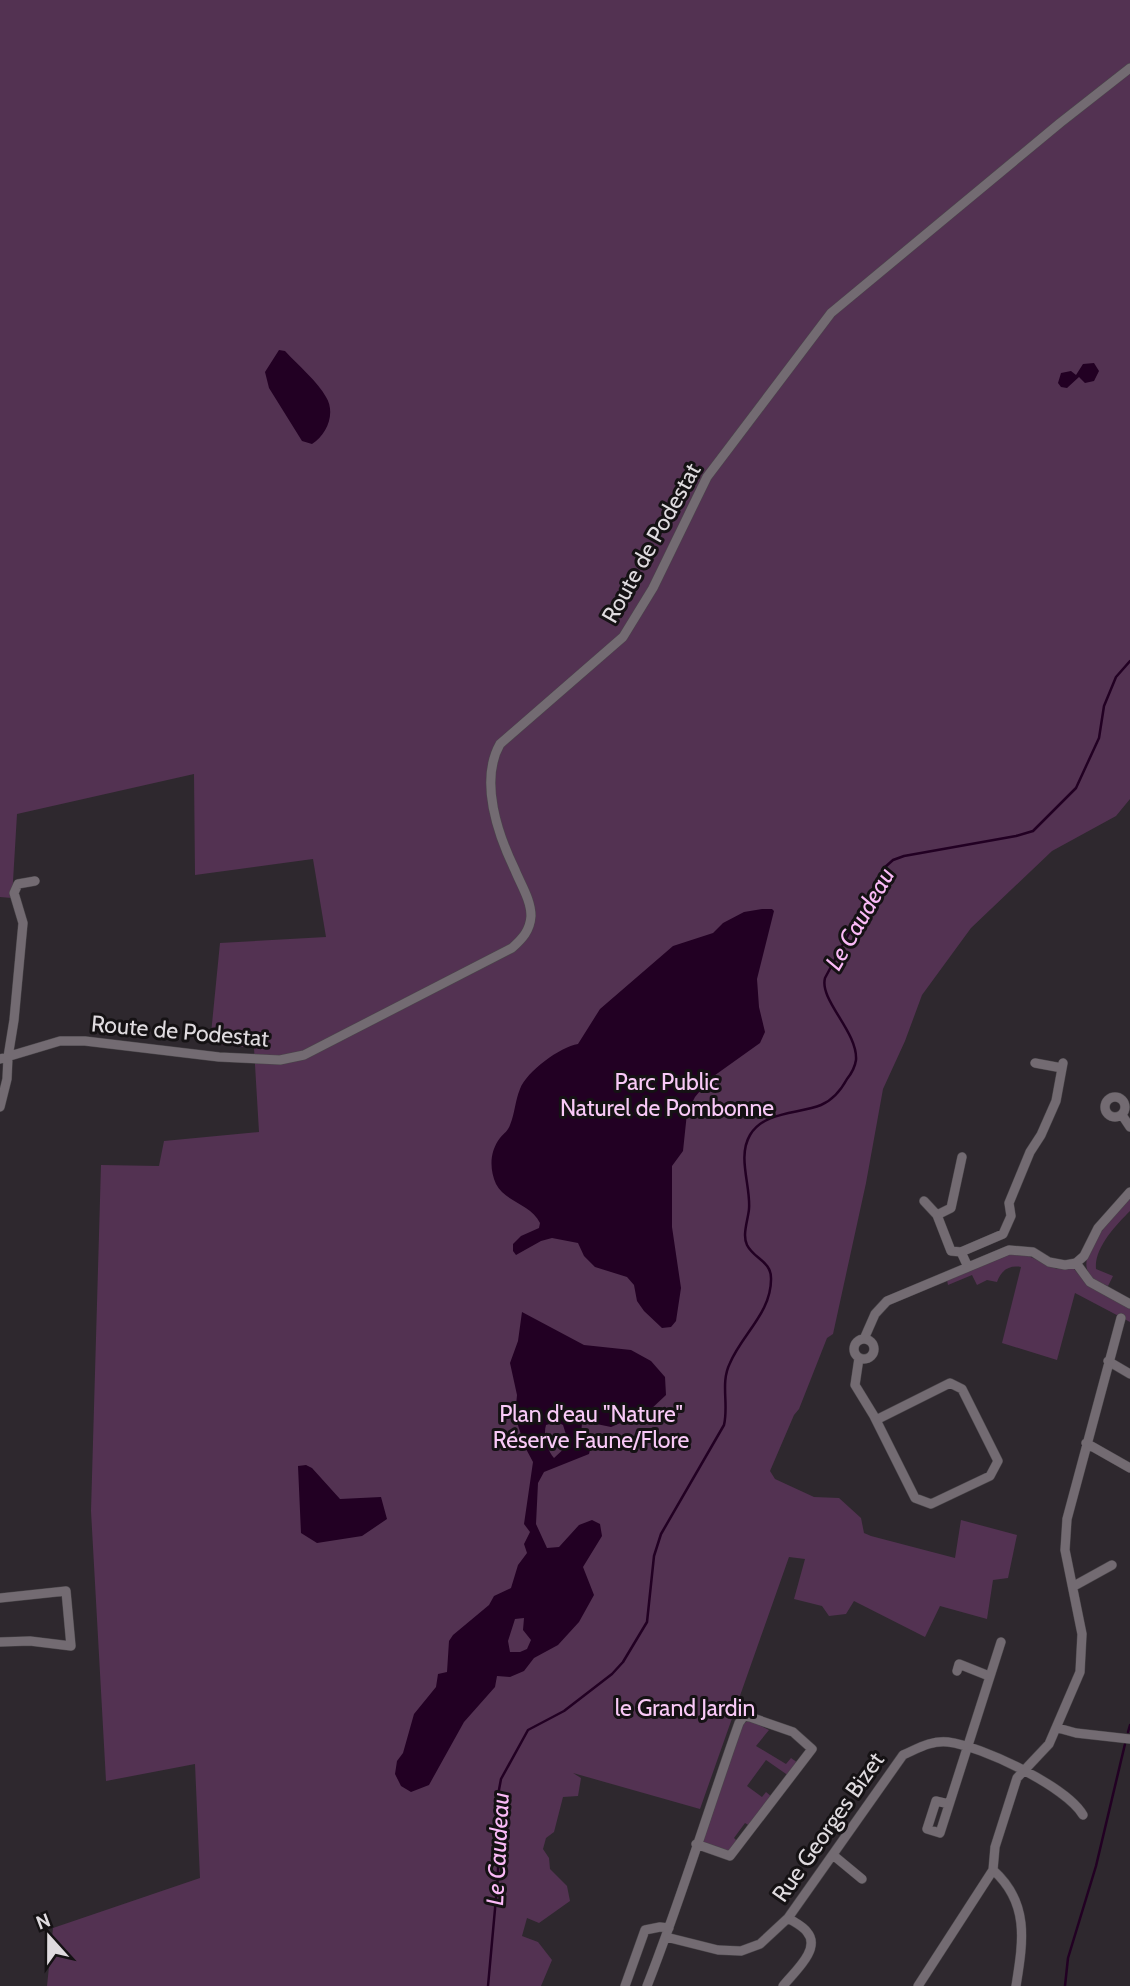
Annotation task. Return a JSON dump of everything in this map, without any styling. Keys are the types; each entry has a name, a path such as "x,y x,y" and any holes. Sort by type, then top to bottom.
{"street":[{"name":"Route de Podestat","path":"4,1058 60,1041 85,1041 219,1057 280,1060 304,1055 512,948 527,932 531,912 528,899 500,839 496,821 492,762 499,744 624,637 653,588 707,477 831,313 1130,68"},
{"path":"0,1107 7,1079 4,1058 15,1020 23,923 14,893 18,884 35,881"},
{"path":"924,1201 937,1215 951,1251 961,1252 1003,1234 1011,1216 1009,1203 1030,1152 1041,1136 1056,1101 1063,1065 1035,1063"},
{"path":"1122,1115 1130,1127"},
{"path":"937,1215 951,1208 962,1157"},
{"path":"864,1339 872,1344 874,1350 869,1358 859,1358 854,1347 858,1341 864,1339 875,1314 887,1301 1009,1250 1033,1252 1049,1262 1065,1265 1076,1263 1084,1256 1098,1228 1130,1192"},
{"path":"961,1252 968,1268"},
{"path":"1076,1263 1090,1282 1130,1304"},
{"path":"918,1986 993,1870 995,1847 1016,1782 1049,1744 1080,1672 1083,1649 1074,1586 1068,1567 1067,1519 1121,1318"},
{"path":"859,1358 855,1385 876,1420 915,1498 931,1504 990,1476 998,1461 962,1389 950,1382 876,1420"},
{"path":"1108,1361 1130,1374"},
{"path":"1086,1444 1130,1468"},
{"path":"1074,1586 1112,1565"},
{"path":"0,1598 66,1591 71,1646 30,1641 0,1642"},
{"path":"948,1804 1001,1642"},
{"path":"957,1671 959,1664 989,1676"},
{"path":"647,1986 668,1932 696,1844 744,1716 793,1732 812,1749 730,1856 696,1844"},
{"path":"1058,1728 1076,1733 1130,1739"},
{"name":"Rue Georges Bizet","path":"668,1932 718,1950 741,1951 760,1944 788,1918 902,1755 930,1743 948,1742 1020,1766 1077,1804 1083,1815"},
{"path":"832,1855 862,1879"},
{"path":"993,1870 1002,1878 1023,1920 1016,1986"},
{"path":"783,1986 811,1951 812,1942 809,1934 788,1918"},
{"path":"625,1986 645,1930 660,1927 668,1932"}],"green space":[{"path":"0,0 1130,0 1130,799 1116,816 1052,851 971,928 922,995 883,1089 866,1183 833,1334 827,1338 799,1409 770,1471 775,1479 814,1497 839,1498 861,1518 864,1533 955,1558 961,1520 1017,1535 1008,1578 993,1580 987,1619 940,1606 925,1637 854,1601 846,1614 829,1616 822,1606 794,1599 805,1559 789,1557 700,1809 573,1773 581,1778 578,1796 563,1797 554,1832 546,1838 543,1849 549,1858 550,1869 567,1886 570,1901 539,1923 527,1918 522,1936 538,1942 552,1960 541,1986 47,1986 53,1928 200,1878 195,1764 106,1781 91,1511 101,1165 159,1166 164,1141 259,1132 254,1048 210,1044 220,943 326,937 313,859 195,875 194,774 17,814 12,898 0,897"},
{"path":"1130,1198 1130,1211 1107,1237 1096,1261 1096,1269 1113,1276 1108,1286 1090,1275 1087,1269 1089,1252 1101,1232"},
{"path":"1014,1253 1022,1253 1057,1269 1074,1269 1088,1285 1130,1308 1130,1322 1075,1293 1057,1360 1002,1343 1021,1267 1006,1270 997,1282 987,1280 977,1285 972,1275 948,1285 947,1280"},
{"path":"749,1720 769,1730 756,1746 786,1764 791,1758 798,1763 789,1776 766,1760 747,1786 762,1797 766,1792 772,1797 750,1826 745,1823 734,1838 738,1842 729,1852 701,1842 742,1725"}],"shaded area":[{"path":"279,350 285,351 313,380 329,403 330,417 326,429 312,444 302,441 269,388 265,372"},
{"path":"1094,363 1099,371 1094,381 1085,383 1079,377 1067,388 1058,383 1061,373 1071,371 1076,375 1083,364"},
{"path":"762,909 774,911 757,979 759,1007 765,1032 760,1043 711,1078 695,1097 687,1113 683,1151 672,1166 672,1227 681,1288 676,1321 671,1327 662,1328 637,1301 634,1285 627,1277 595,1267 584,1256 578,1243 552,1238 516,1255 513,1244 521,1236 539,1228 540,1223 531,1211 500,1190 492,1172 492,1154 509,1127 518,1094 529,1075 562,1050 578,1044 600,1009 673,946 713,933 723,923 744,912"},
{"path":"522,1312 584,1345 631,1350 651,1361 665,1377 666,1395 649,1411 611,1427 582,1421 581,1440 591,1446 589,1454 544,1472 538,1483 536,1524 547,1548 559,1547 579,1525 592,1520 600,1524 602,1536 583,1567 594,1595 579,1622 558,1645 534,1658 524,1671 510,1677 497,1676 495,1687 464,1722 429,1785 411,1792 401,1786 395,1774 397,1761 403,1753 414,1714 436,1687 438,1674 447,1672 449,1641 489,1605 494,1596 511,1588 518,1565 527,1553 524,1544 530,1532 524,1524 533,1462 515,1416 517,1395 510,1363 518,1341","holes":["557,1422 563,1425 569,1444 554,1458 546,1442 545,1429 546,1425","524,1618 523,1630 531,1640 527,1649 510,1652 508,1641 515,1619"]},
{"path":"306,1465 312,1468 340,1499 381,1497 387,1519 362,1536 317,1543 301,1533 298,1466"}],"waterway":[{"name":"Le Caudeau","path":"488,1986 498,1876 498,1795 501,1779 528,1730 564,1711 612,1674 623,1662 647,1622 654,1556 661,1534 724,1425 727,1371 735,1352 767,1302 770,1272 750,1250 746,1241 749,1209 744,1162 746,1144 756,1127 764,1121 812,1108 829,1100 842,1087 855,1065 855,1049 828,996 825,978 884,868 893,860 1033,831 1076,788 1099,738 1104,706 1116,677 1130,661"},
{"path":"1128,1732 1130,1725"},
{"path":"1065,1986 1068,1958 1096,1866 1125,1744"}],"park label":[{"name":"Parc Public Naturel de Pombonne","path":"667,1095"},
{"name":"Plan d'eau \"Nature\" Réserve Faune/Flore","path":"591,1427"},
{"name":"le Grand Jardin","path":"685,1708"}]}
